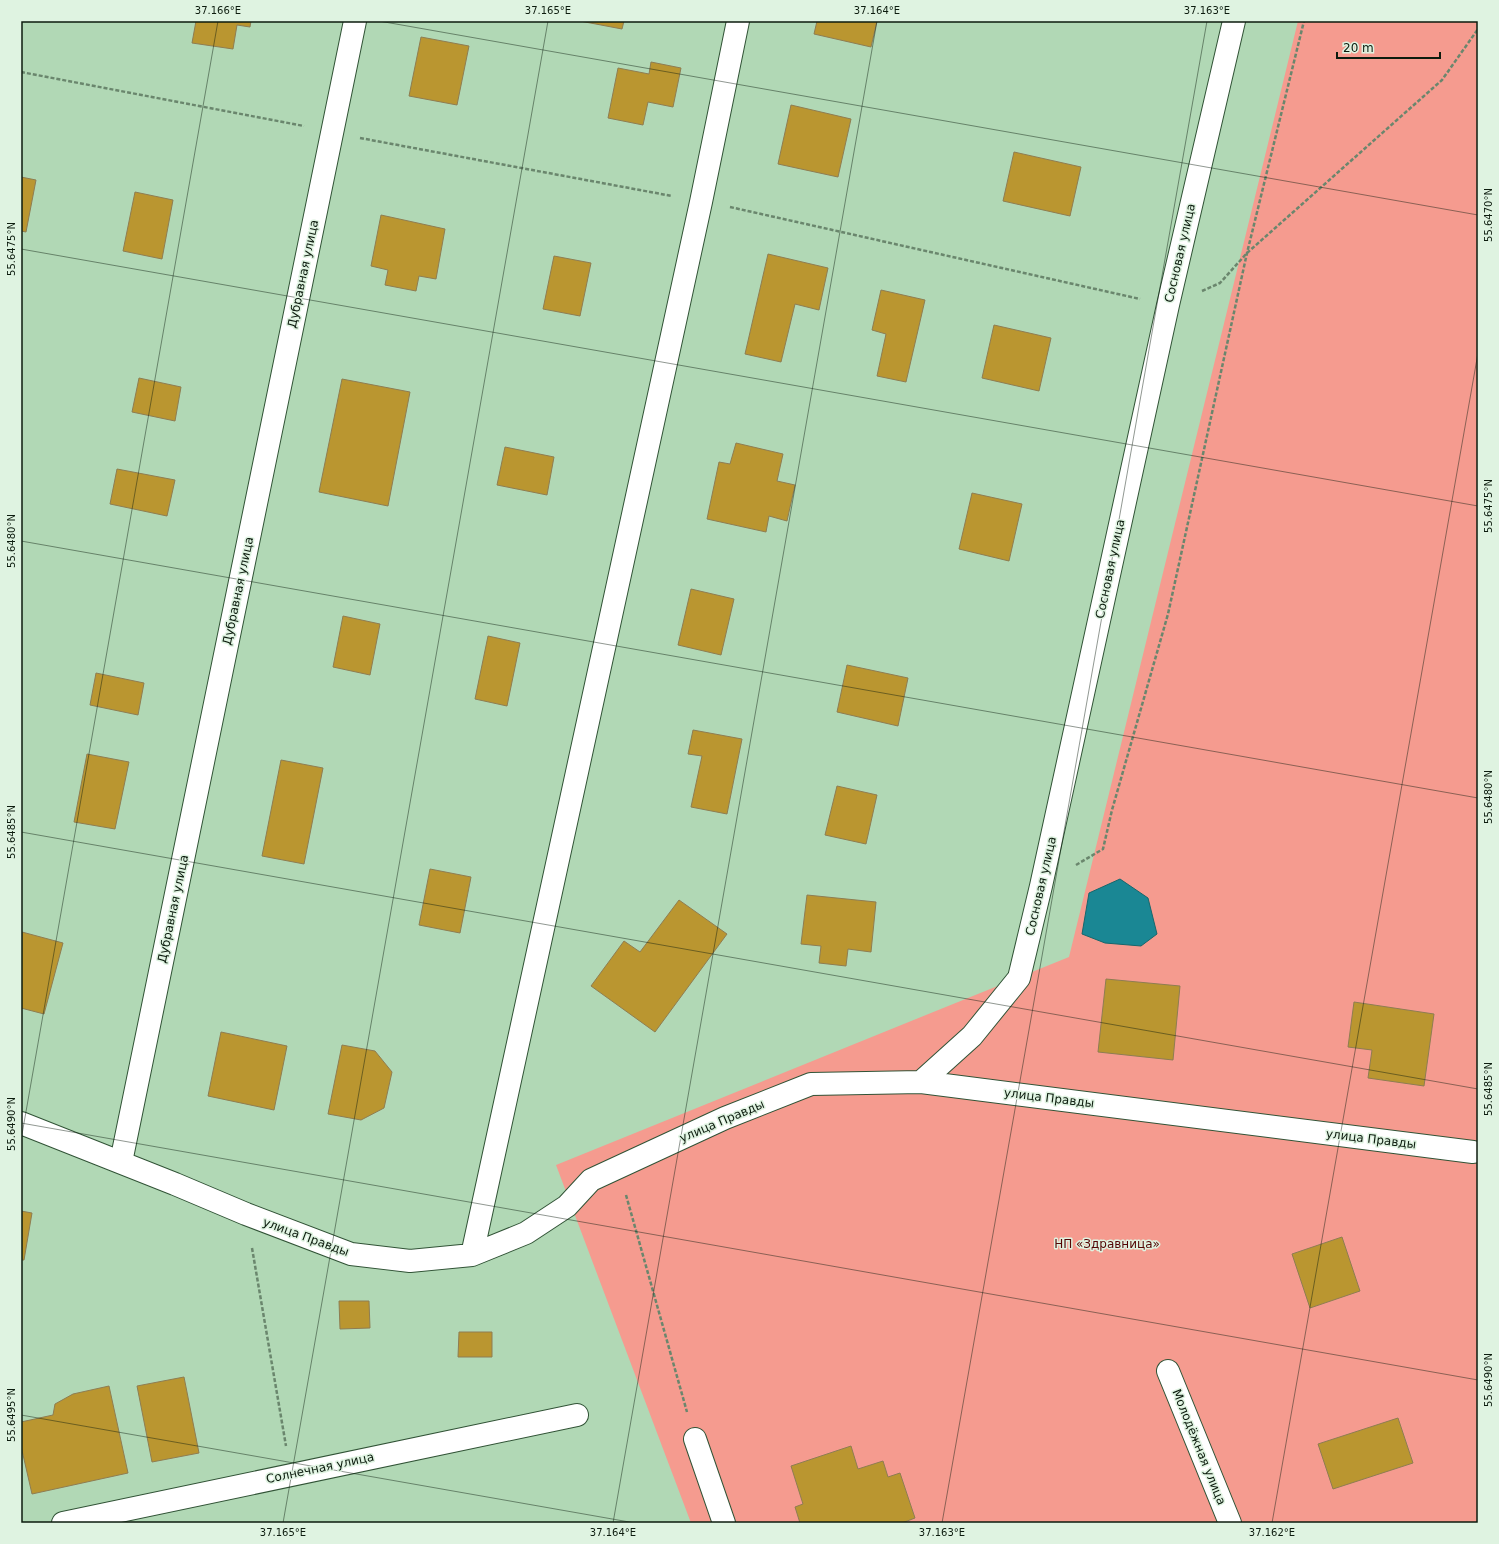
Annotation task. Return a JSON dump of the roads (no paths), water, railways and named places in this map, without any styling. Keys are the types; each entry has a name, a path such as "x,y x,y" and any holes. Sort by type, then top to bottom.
{"street":[{"name":"Дубравная улица","path":"121,1162 355,21"},
{"path":"472,1255 701,202 738,21"},
{"name":"Сосновая улица","path":"921,1082 972,1036 1019,978 1041,886 1168,305 1234,21"},
{"name":"улица Правды","path":"21,1123 121,1162 246,1214 351,1254 410,1261 472,1255 526,1233 567,1206 591,1180 725,1118 811,1084 921,1082 1473,1152"},
{"name":"Молодёжная улица","path":"1168,1371 1230,1523"},
{"name":"Солнечная улица","path":"63,1523 291,1474 577,1416"},
{"path":"695,1439 724,1523"}],"water":[{"path":"1120,879 1148,898 1157,934 1141,946 1105,943 1082,934 1089,893"}],"park label":[{"name":"НП «Здравница»","path":"1107,1244"}]}
